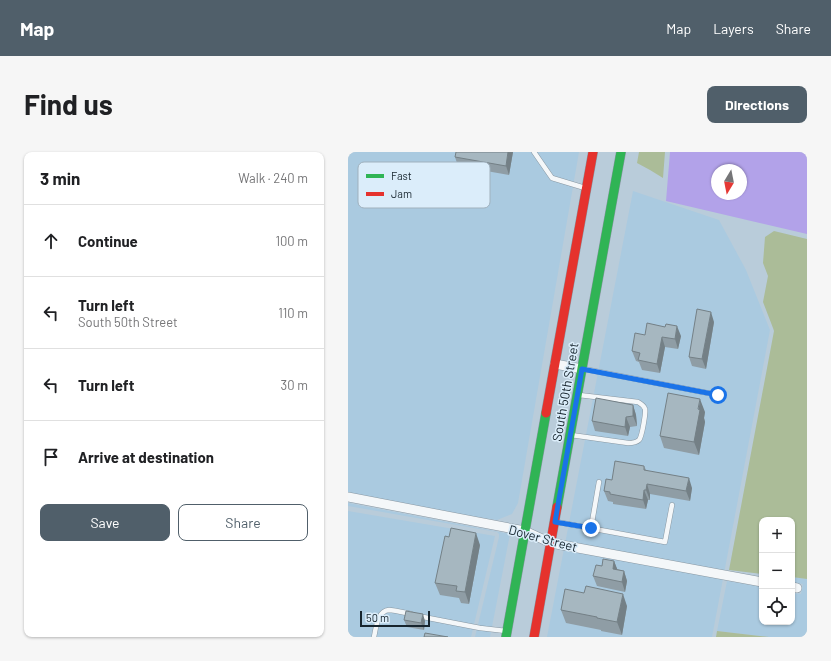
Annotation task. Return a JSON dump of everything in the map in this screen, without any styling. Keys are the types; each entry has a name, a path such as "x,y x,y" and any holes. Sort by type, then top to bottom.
{"main road":[{"name":"South 50th Street","path":"507,634 593,152"},
{"name":"South 50th Street","path":"534,637 621,152"}],"street":[{"path":"555,364 582,369"},
{"name":"Dover Street","path":"348,498 525,531 551,543 759,581"}],"lane":[{"path":"534,152 552,178 586,188"},
{"path":"582,369 718,395"},
{"path":"570,435 628,443 634,443 642,436 645,409 642,404 638,402 578,394"},
{"path":"591,528 600,482"},
{"path":"555,522 665,542 672,505"},
{"path":"374,637 379,617 382,612 388,610 507,634"}],"shaded area":[{"path":"348,152 579,152 518,503 512,514 497,520 348,497"},
{"path":"670,152 807,152 807,234 666,201"},
{"path":"633,191 719,220 746,270 770,330 712,637 547,637"},
{"path":"348,503 510,534 490,637 475,637 499,537 497,532 348,506"},
{"path":"348,511 495,536 471,637 348,637"},
{"path":"795,577 807,579 807,637 769,637 717,631 727,581 759,586 759,625 795,625 795,593 801,594 803,584 795,583"}],"green space":[{"path":"639,152 665,152 663,178 637,163"},
{"path":"774,231 807,239 807,579 795,577 795,517 759,517 759,574 729,570 774,331 763,302 768,276 763,263 765,237"},
{"path":"717,631 769,637 716,637"}],"building":[{"path":"456,152 508,152 506,166 455,157"},
{"path":"697,309 711,312 702,359 689,357"},
{"path":"647,323 665,327 666,324 677,326 675,339 662,337 657,364 638,360 640,353 632,351 635,333 645,335"},
{"path":"668,393 700,399 698,409 700,410 694,442 660,436"},
{"path":"596,398 633,405 633,416 626,417 625,427 592,421"},
{"path":"615,461 644,466 644,470 689,478 686,491 647,484 646,490 644,490 643,500 610,494 610,492 604,491 606,479 612,480"},
{"path":"451,528 476,533 465,592 456,591 457,586 435,583 445,536 449,537"},
{"path":"603,559 614,561 613,569 624,571 622,582 593,576 596,565 602,566"},
{"path":"586,586 623,594 617,622 561,610 565,589 584,593"},
{"path":"406,611 423,614 421,623 404,620"},
{"path":"425,633 448,637 424,637"}],"traffic: fast":[{"path":"557,507 621,152"},
{"path":"506,637 546,413"}],"traffic: jam":[{"path":"546,413 593,152"},
{"path":"534,637 557,507"}],"route":[{"path":"591,528 555,522 582,369 718,395"}]}
